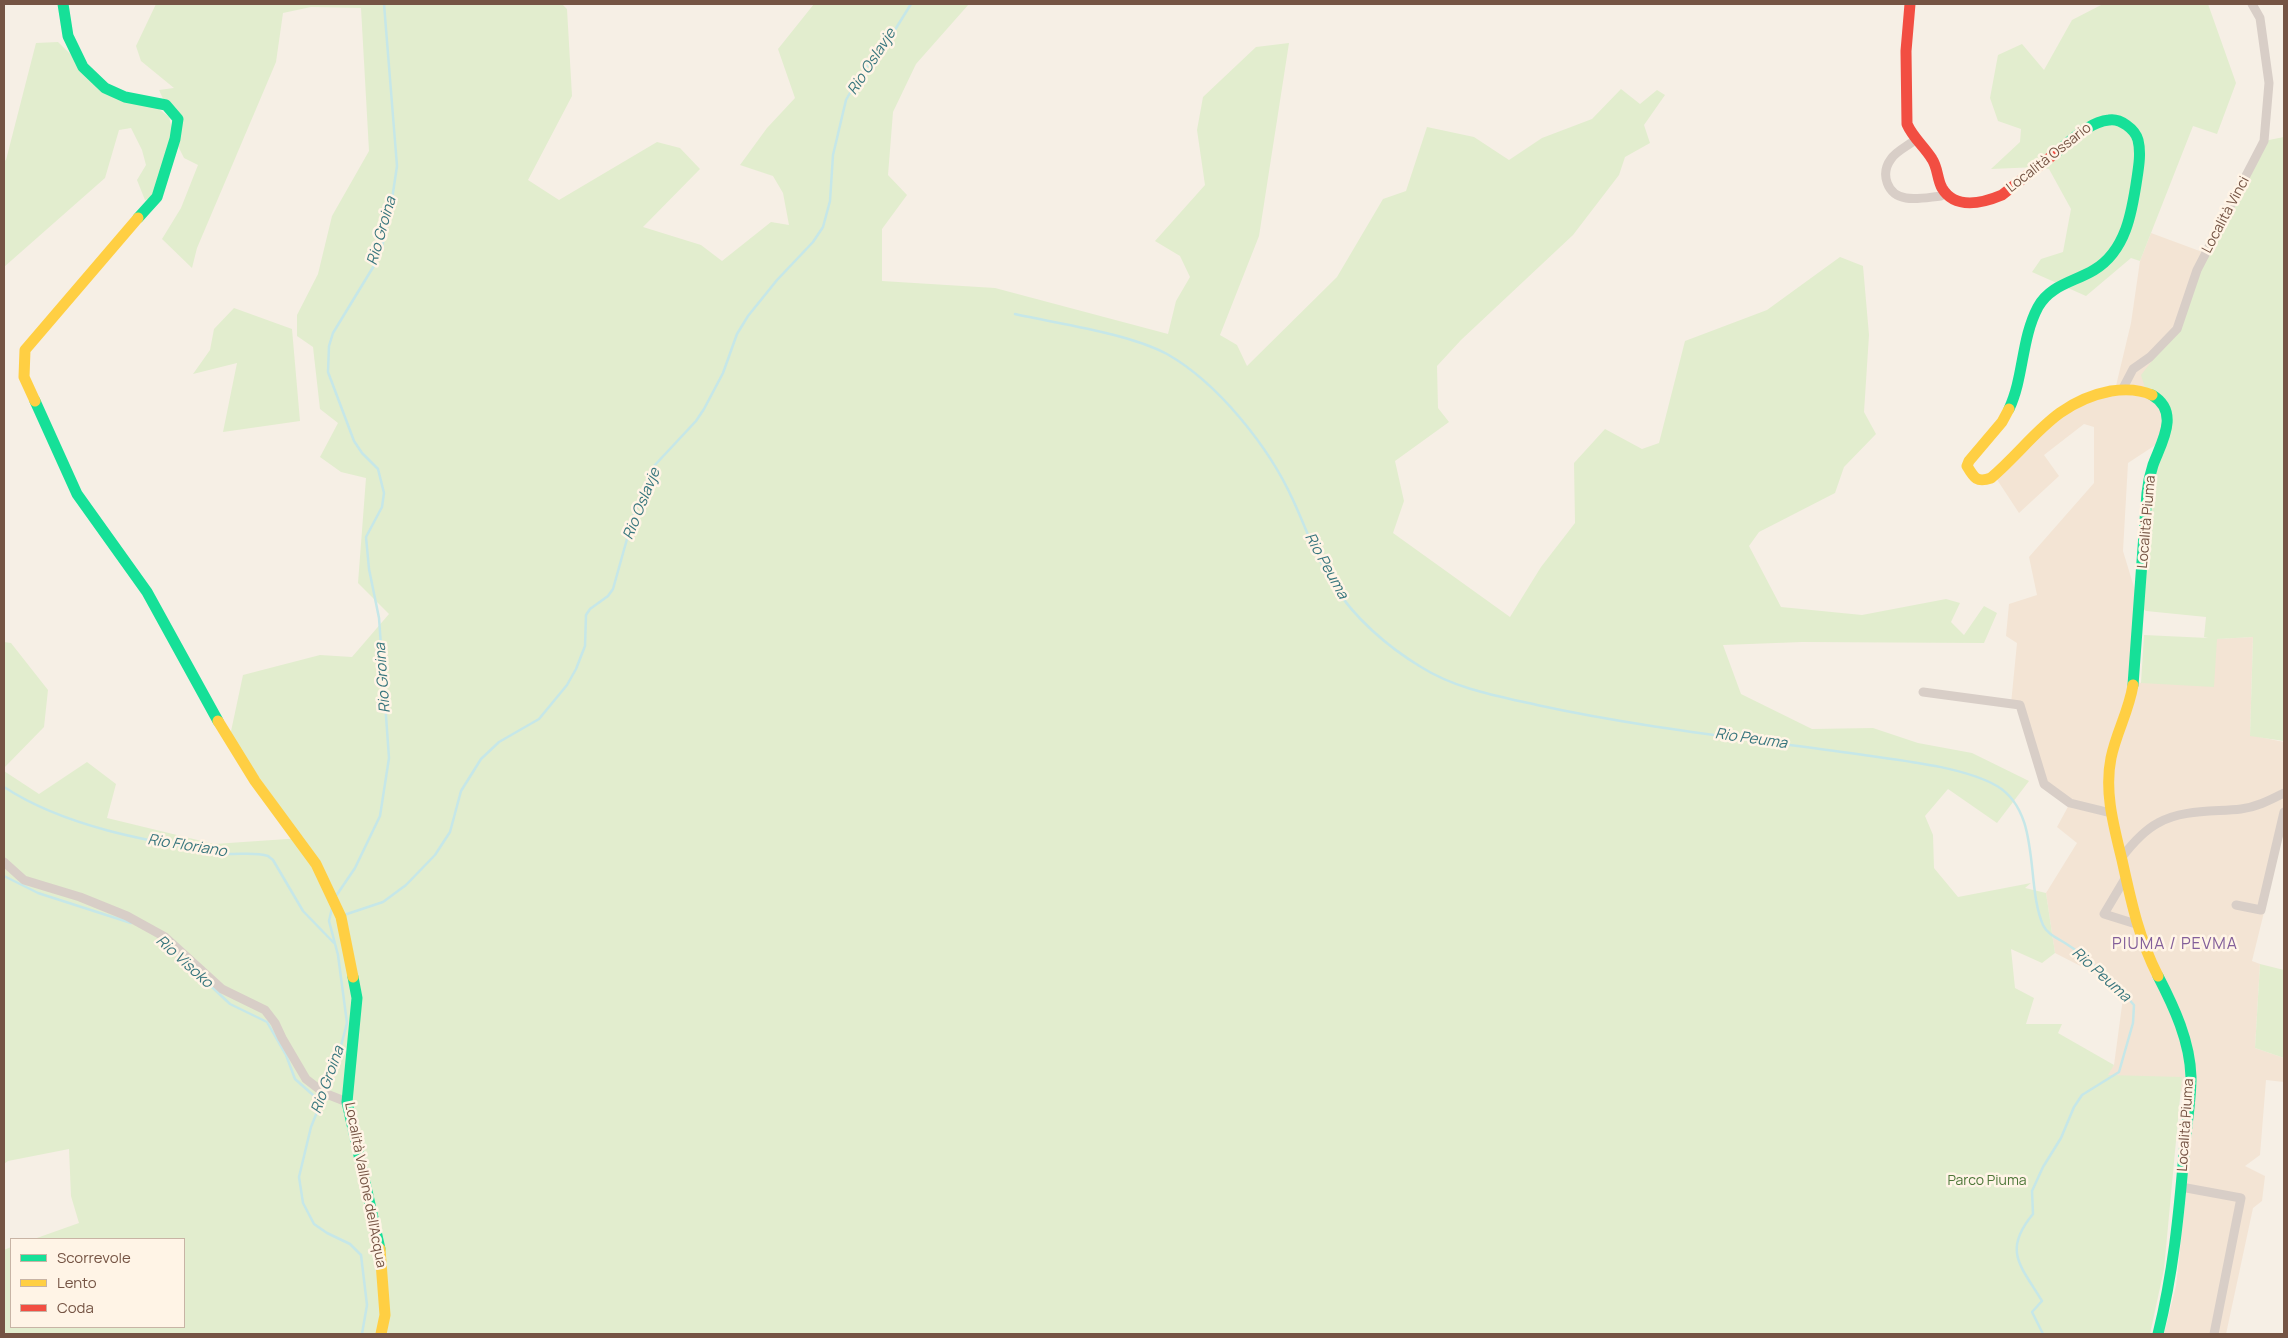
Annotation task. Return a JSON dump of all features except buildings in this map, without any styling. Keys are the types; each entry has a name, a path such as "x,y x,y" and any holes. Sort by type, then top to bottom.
{"street":[{"name":"Località Vallone dell'Acqua","path":"63,4 68,36 83,67 105,88 125,98 166,105 178,119 175,139 157,197 25,350 24,377 77,494 147,592 209,707 255,781 316,864 341,917 357,998 347,1102 382,1259 385,1315 381,1334"},
{"path":"1910,4 1907,24 1906,118 1909,130 1915,140 1934,161 1942,187 1946,193 1941,196 1908,198 1898,196 1888,187 1885,174 1890,160 1915,140"},
{"name":"Località Vinci","path":"2122,390 2133,368 2150,357 2177,329 2197,270 2264,141 2269,83 2260,18 2252,4"},
{"name":"Località Ossario","path":"1946,193 1956,201 1967,203 1981,203 1995,199 2016,185 2082,131 2104,119 2115,119 2128,126 2136,135 2140,145 2140,155 2128,220 2122,241 2104,263 2092,271 2059,284 2039,306 2031,326 2011,406 1999,426 1968,459 1967,466 1970,474"},
{"name":"Località Piuma","path":"1970,474 1979,480 1991,478 2038,429 2058,412 2089,397 2122,390 2146,391 2163,404 2168,418 2167,429 2154,460 2148,486 2135,671 2130,703 2111,758 2109,783 2111,813 2136,924 2149,958 2176,1011 2185,1041 2190,1076 2177,1232 2168,1293 2158,1334"},
{"path":"1922,692 2020,705 2044,784 2070,803 2111,813"},
{"path":"2122,857 2136,840 2159,822 2187,814 2243,809 2262,804 2284,793"},
{"path":"2236,905 2261,910 2284,812"},
{"path":"4,862 24,880 80,897 128,916 165,937 222,989 265,1010 276,1023 282,1038 306,1079 324,1093 347,1102"},
{"path":"2126,876 2104,914 2136,924"},
{"name":"Località Piuma","path":"2181,1187 2241,1198 2214,1334"}],"shaded area":[{"path":"2151,233 2205,253 2163,404 2163,440 2128,463 2123,551 2140,607 2134,681 2141,683 2217,639 2253,637 2250,735 2284,742 2284,831 2252,961 2260,964 2255,1048 2284,1058 2284,1082 2266,1080 2260,1155 2245,1166 2265,1176 2262,1201 2253,1208 2226,1334 2164,1334 2176,1286 2187,1185 2189,1093 2107,1075 2114,1065 2123,998 2100,976 2055,953 2046,893 2077,843 2057,827 2070,803 2044,784 2021,705 2011,704 2017,643 2006,636 2009,604 2037,595 2029,557 2094,483 2094,427 2084,424 2044,455 2059,476 2019,513 1994,475 2078,401 2115,390 2131,323 2140,261"}],"green space":[{"name":"Parco Piuma","path":"156,4 562,4 567,9 572,96 528,180 559,200 657,142 680,148 700,169 643,227 701,245 722,261 771,222 789,225 783,193 773,176 740,165 767,128 795,98 778,49 814,4 969,4 916,64 893,112 888,175 907,195 882,229 882,281 995,288 1168,334 1176,301 1190,277 1180,256 1155,241 1205,185 1197,130 1203,97 1256,47 1289,43 1259,236 1220,335 1237,345 1247,366 1337,277 1383,199 1406,191 1427,127 1474,137 1509,160 1542,138 1592,119 1621,89 1640,104 1657,90 1665,95 1644,125 1650,143 1625,157 1619,175 1573,235 1461,340 1437,366 1438,408 1449,422 1395,461 1404,501 1393,533 1510,617 1541,567 1575,523 1574,463 1605,429 1642,449 1659,443 1685,341 1767,310 1840,257 1863,266 1869,335 1864,412 1876,434 1844,467 1835,493 1759,532 1749,546 1781,607 1862,615 1946,599 1960,603 1951,622 1964,635 1984,606 1997,613 1984,643 1802,642 1723,645 1741,694 1812,729 1873,728 1918,743 1972,753 2029,781 1997,823 1948,789 1925,816 1933,835 1934,868 1958,897 2031,883 2025,888 2046,893 2055,953 2042,963 2011,949 2015,988 2034,998 2026,1024 2062,1024 2058,1033 2114,1065 2108,1075 2182,1077 2164,1269 2150,1334 4,1334 4,1250 10,1247 10,1328 185,1328 185,1238 37,1238 79,1223 71,1196 69,1149 8,1161 4,1164 4,771 39,794 87,762 116,784 107,818 214,844 302,838 230,736 243,675 320,655 352,657 389,614 358,583 366,478 341,472 320,457 338,423 320,409 313,347 297,336 297,315 318,274 332,216 369,151 361,8 311,7 283,13 276,62 197,248 192,268 162,239 181,208 198,165 184,158 175,140 157,197 145,200 137,180 146,165 142,150 131,128 119,130 105,178 4,267 4,161 6,160 36,43 58,42 105,88 150,102 169,117 174,137 178,119 166,105 159,90 174,88 141,61 136,46"},
{"path":"2103,4 2208,4 2236,83 2217,134 2193,126 2140,261 2131,258 2086,296 2032,272 2041,259 2063,252 2071,209 2049,169 2038,167 1991,169 2020,142 2021,129 1998,121 1990,98 1998,55 2022,44 2044,70 2072,20"},
{"path":"2284,137 2284,741 2250,736 2253,637 2217,639 2214,687 2141,683 2144,635 2208,638 2204,637 2206,617 2146,611 2140,607 2148,486 2168,418 2146,391 2141,375 2177,329 2188,293 2264,141"},
{"path":"234,308 292,329 300,421 223,432 237,363 193,374 210,350 214,329"},
{"path":"4,642 11,643 48,690 44,727 4,768"},
{"path":"2260,964 2284,970 2284,1058 2255,1048"}],"waterway":[{"name":"Rio Groina","path":"336,896 355,868 380,816 389,758 379,618 369,569 366,537 382,507 384,493 378,469 362,453 354,441 328,372 329,346 333,333 375,264 382,247 391,206 397,166 384,4"},
{"name":"Rio Oslavje","path":"344,915 383,902 406,885 435,855 450,832 461,791 481,759 499,742 539,719 567,685 585,646 586,615 590,609 608,596 613,589 634,514 654,466 696,421 704,409 723,373 737,334 748,316 777,280 813,242 823,227 830,201 833,155 846,100 859,77 893,33 911,4"},
{"name":"Rio Peuma","path":"1015,314 1133,340 1167,354 1186,366 1205,382 1240,418 1270,459 1293,500 1321,564 1341,597 1372,631 1434,675 1477,691 1577,713 1656,727 1891,759 1948,769 1983,779 1997,786 2011,798 2021,813 2027,831 2038,908 2043,925 2052,936 2093,964 2134,1005 2133,1023 2119,1072 2082,1095 2074,1107 2061,1138 2043,1167 2032,1191 2033,1214 2018,1238 2018,1258 2027,1278 2042,1301 2032,1312 2043,1334"},
{"name":"Rio Floriano","path":"4,787 28,801 53,812 108,830 219,853 268,856 273,860 303,911 334,943"},
{"name":"Rio Visoko","path":"4,876 38,893 131,923"},
{"name":"Rio Groina","path":"332,908 329,921 338,955 347,1023 336,1065 311,1127 299,1177 303,1203 314,1224 327,1233 350,1244 361,1255 367,1305 362,1334"},
{"name":"Rio Visoko","path":"178,955 230,1004 267,1022 286,1055 295,1079 322,1103"}],"traffic: fast":[{"path":"63,4 68,36 83,67 105,88 125,97 166,105 178,119 175,139 157,197 138,218"},
{"path":"2009,409 2014,397 2028,332 2038,307 2056,289 2094,270 2105,262 2120,242 2130,217 2140,154 2138,140 2134,132 2118,121 2109,120 2094,124 2053,155"},
{"path":"2133,685 2147,489 2152,468 2164,438 2167,419 2166,410 2161,402 2152,395"},
{"path":"35,401 77,494 147,592 218,721"},
{"path":"2158,976 2170,1000 2184,1037 2188,1050 2191,1077 2175,1244 2158,1334"},
{"path":"353,977 357,998 347,1102 380,1249"}],"traffic: slow":[{"path":"35,401 24,377 25,350 138,218"},
{"path":"2009,409 2002,422 1969,461 1967,466 1979,480 1991,478 2058,414 2074,404 2091,396 2116,390 2137,391 2152,395"},
{"path":"2133,685 2129,704 2111,758 2109,797 2136,920 2158,976"},
{"path":"218,721 255,781 316,864 341,917 353,977"},
{"path":"380,1249 385,1315 381,1334"}],"traffic: jam":[{"path":"1910,4 1906,51 1907,124 1912,134 1932,159 1940,185 1948,195 1954,200 1970,203 2002,195 2053,155"}],"district":[{"name":"PIUMA / PEVMA","path":"2175,945"}]}
